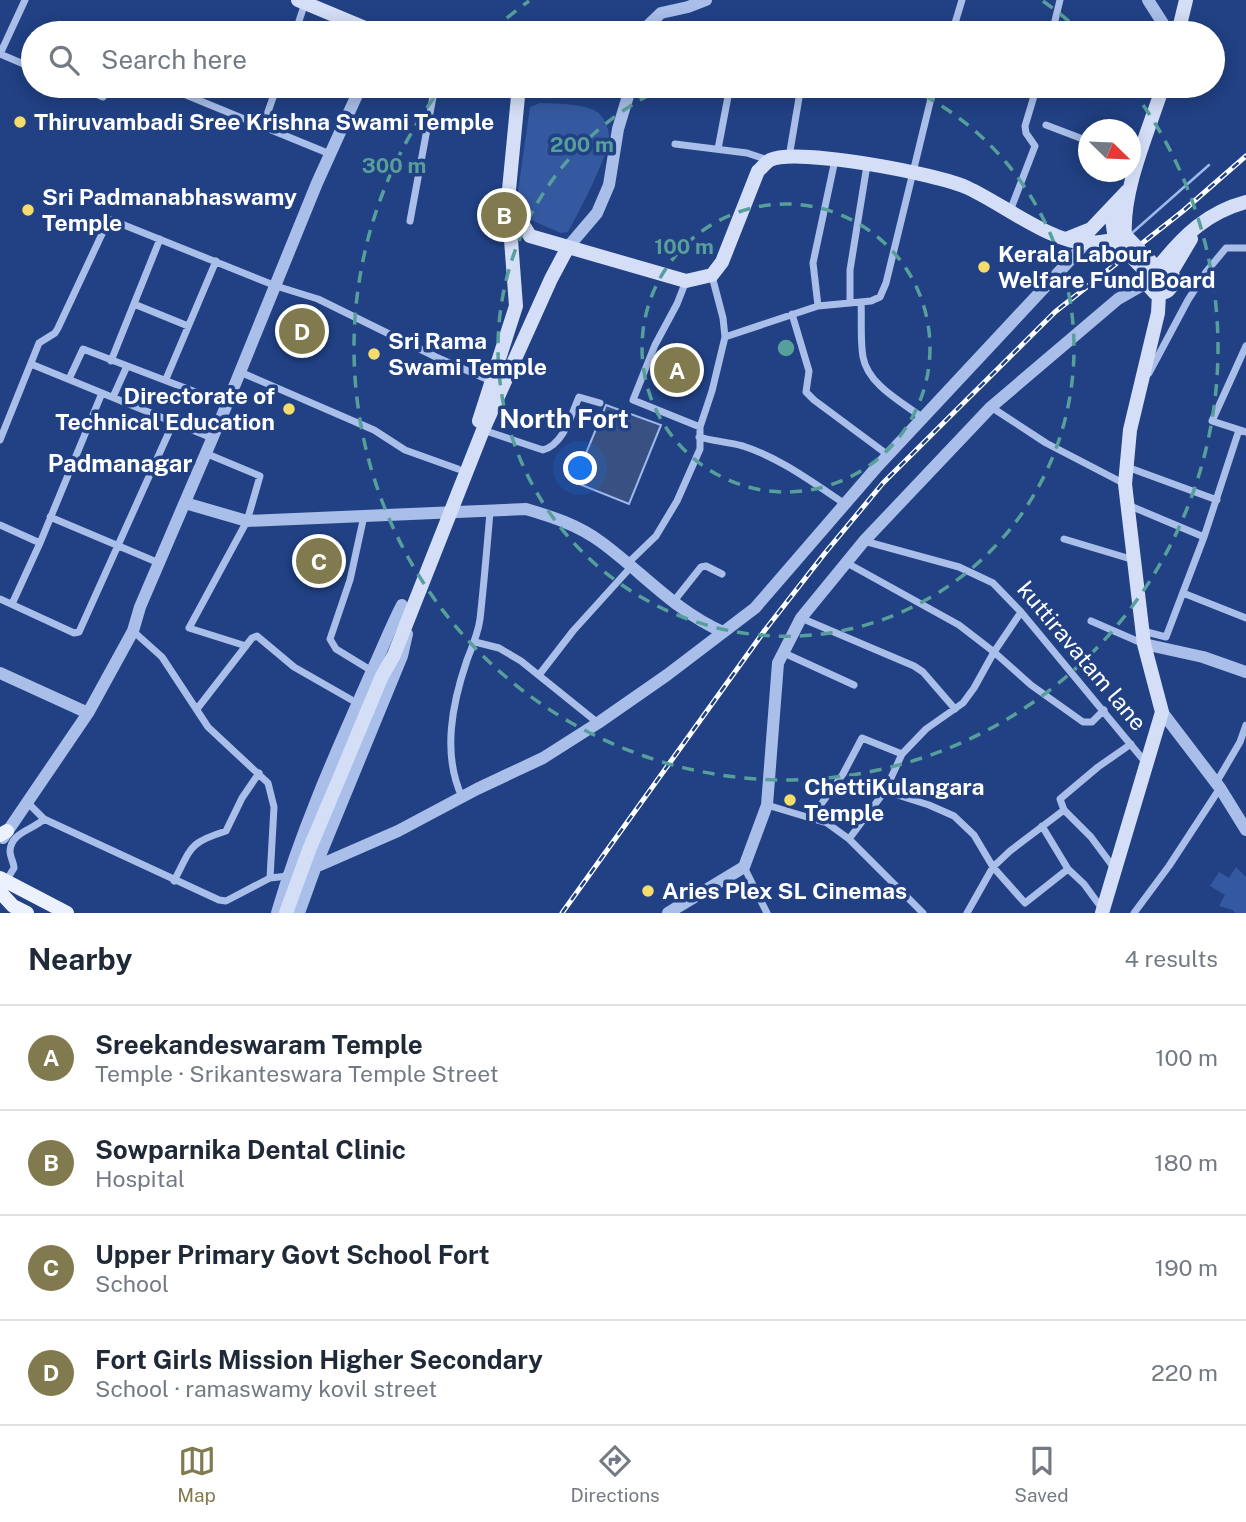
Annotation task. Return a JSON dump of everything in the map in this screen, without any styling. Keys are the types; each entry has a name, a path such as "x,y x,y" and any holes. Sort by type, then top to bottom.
{"main road":[{"path":"1181,21 1186,0"},
{"path":"301,1 348,21"},
{"path":"445,514 458,469 482,411 516,306 508,200 518,98"},
{"path":"1141,143 1158,98"},
{"path":"508,200 530,236 686,281 712,275 722,261 758,171 769,160 789,157 835,160 944,178 969,188 1010,212 1066,239 1089,236 1120,238"},
{"path":"1120,238 1131,182"},
{"path":"1089,236 1130,187"},
{"path":"1163,292 1151,290 1156,272 1186,247 1207,218 1246,202"},
{"path":"1103,912 1162,712 1144,637 1125,484 1130,430 1138,391 1147,366 1163,292 1173,284 1120,238 1112,219 1114,207"},
{"path":"286,913 313,856 377,674 394,654 408,602 445,514 568,247"},
{"path":"2,887 16,910 27,913"},
{"path":"2,887 67,913"}],"street":[{"path":"21,63 0,54 23,0"},
{"path":"657,21 667,0"},
{"path":"653,21 661,13 706,0"},
{"path":"956,21 962,0"},
{"path":"1055,21 1060,0"},
{"path":"1148,0 1161,21"},
{"path":"297,21 301,1"},
{"path":"194,98 330,154"},
{"path":"263,126 272,98"},
{"path":"2,836 88,713 133,631 140,607 356,98"},
{"path":"410,221 433,98"},
{"path":"568,247 597,213 609,185 618,129 627,98"},
{"path":"718,149 728,98"},
{"path":"789,157 799,98"},
{"path":"725,337 818,306 877,300 884,290 931,98"},
{"path":"1010,212 1035,146 1025,126 1033,98"},
{"path":"1046,125 1078,137"},
{"path":"675,144 747,153 769,160"},
{"path":"818,306 814,263 835,160"},
{"path":"850,302 850,270 867,165"},
{"path":"0,440 39,343 58,328 109,219 276,286 318,299 491,381"},
{"path":"313,856 320,865 398,831 543,758 598,723 755,608 888,455 1089,236"},
{"path":"111,361 160,239"},
{"path":"1138,391 1206,272 1226,248 1246,248"},
{"path":"166,379 216,261"},
{"path":"668,913 744,867 767,805 778,663 802,618 864,541 992,407 1118,299 1156,272"},
{"path":"539,675 580,623 656,536 695,465 700,449 700,427 716,378 725,337 712,275"},
{"path":"686,281 633,400 700,427"},
{"path":"861,302 863,358 867,368 884,388 923,418"},
{"path":"134,304 188,326"},
{"path":"792,314 809,371 806,392 888,455"},
{"path":"1144,637 1166,637 1242,431 1212,421 1246,346"},
{"path":"69,379 83,349 227,404"},
{"path":"31,365 212,438"},
{"path":"113,397 127,366"},
{"path":"240,372 374,430 405,450 458,469"},
{"path":"12,604 102,393"},
{"path":"483,430 543,450 552,448 579,397 600,403"},
{"path":"992,407 1046,443 1125,484"},
{"path":"0,599 74,634 79,632 174,421"},
{"path":"699,437 756,451 801,474 845,503"},
{"path":"205,453 260,476 247,521 189,628 246,646"},
{"path":"1127,467 1217,500"},
{"path":"185,503 247,521 526,509 553,517 601,542 704,624 723,632"},
{"path":"1127,505 1204,537"},
{"path":"462,797 452,766 452,729 457,694 480,619 489,512"},
{"path":"276,913 288,876 357,703 377,674 336,649 330,639 350,580 364,516"},
{"path":"50,517 159,563"},
{"path":"0,525 40,543"},
{"path":"1064,538 1135,560"},
{"name":"kuttiravatam lane","path":"864,541 959,567 1001,589 1147,763"},
{"path":"847,562 959,625 1031,685 1083,722 1092,722 1104,710"},
{"path":"674,601 701,567 706,566 722,575"},
{"path":"1183,593 1246,618"},
{"path":"299,913 313,856 402,656 408,602"},
{"path":"849,839 885,791 902,754 926,729 955,709 974,688 1021,612"},
{"path":"802,618 880,649 914,666 923,672 955,709"},
{"path":"1091,621 1246,672"},
{"path":"133,631 162,657 208,727 268,783 274,807 270,878"},
{"path":"197,709 246,646 257,636 294,667 357,703"},
{"path":"474,642 499,648 539,675 598,723"},
{"path":"783,653 853,685"},
{"path":"0,673 88,713"},
{"path":"1162,712 1218,785 1246,830"},
{"path":"1134,913 1169,866 1218,785 1243,743 1246,725"},
{"path":"811,818 843,774 862,738 902,754"},
{"path":"1115,868 1060,803 1061,797 1131,744"},
{"path":"174,881 194,844 226,831 242,798 259,773"},
{"path":"885,791 954,816 974,835 993,867 1025,903 1068,869"},
{"path":"27,803 44,819 174,881 212,898 226,901 270,878 288,876 313,856"},
{"path":"767,805 827,823 849,839 923,913"},
{"path":"967,913 993,867 1064,810"},
{"path":"2,887 14,868 10,849 14,839 44,819"},
{"path":"1042,826 1068,869 1084,884 1103,912"},
{"path":"744,867 766,913"}],"shaded area":[{"path":"540,103 574,105 594,110 603,118 608,129 608,145 604,156 568,232 561,233 531,220 523,211 518,191 530,107"},
{"path":"606,405 661,425 629,504 574,482"},
{"path":"1236,867 1246,877 1246,913 1235,913 1219,906 1225,895 1210,886 1219,872 1229,878"}],"waterway":[{"path":"1132,233 1209,165"}],"railway":[{"path":"562,913 765,630 883,483 1055,312 1183,211 1246,156"}],"place":[{"name":"Thiruvambadi Sree Krishna Swami Temple","path":"20,122"},
{"name":"Sri Padmanabhaswamy Temple","path":"28,210"},
{"name":"Sowparnika Dental Clinic","path":"504,215"},
{"name":"Kerala Labour Welfare Fund Board","path":"984,267"},
{"name":"Fort Girls Mission Higher Secondary","path":"302,331"},
{"name":"Sri Rama Swami Temple","path":"374,354"},
{"name":"Sreekandeswaram Temple","path":"677,370"},
{"name":"Directorate of Technical Education","path":"289,409"},
{"name":"Upper Primary Govt School Fort","path":"319,561"},
{"name":"ChettiKulangara Temple","path":"790,800"},
{"name":"Aries Plex SL Cinemas","path":"648,891"}],"district":[{"name":"North Fort","path":"564,419"},
{"name":"Padmanagar","path":"120,464"}]}
